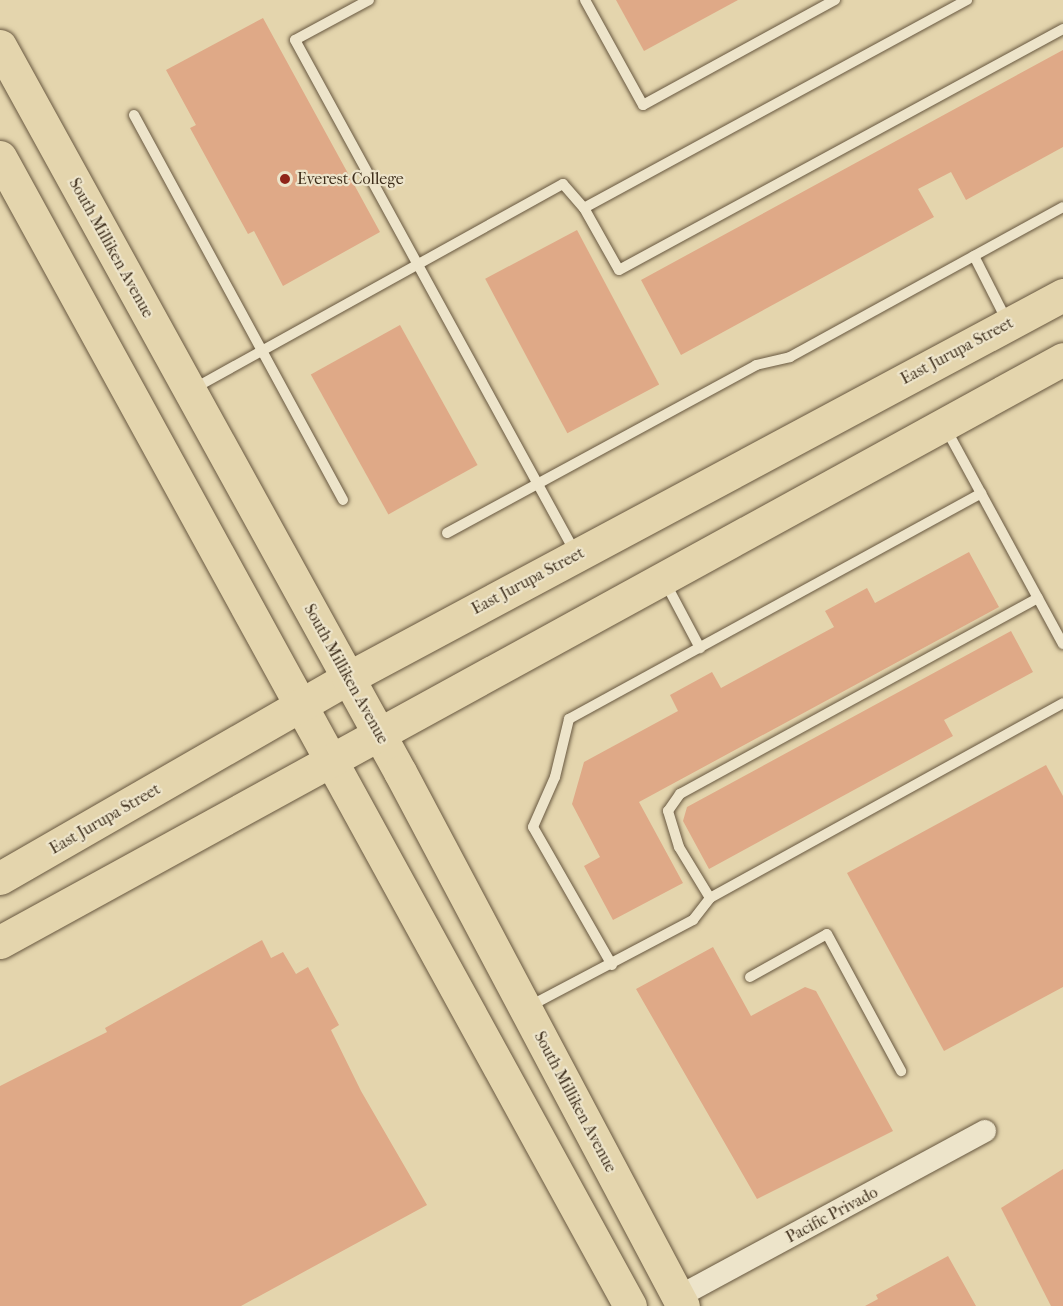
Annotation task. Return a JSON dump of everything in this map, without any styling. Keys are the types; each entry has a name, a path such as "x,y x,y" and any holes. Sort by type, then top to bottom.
{"main road":[{"name":"South Milliken Avenue","path":"0,46 380,735 681,1301"},
{"path":"0,157 329,762 630,1306"},
{"name":"East Jurupa Street","path":"0,878 348,678 1063,295"},
{"path":"0,942 664,580 1063,359"}],"street":[{"name":"Pacific Privado","path":"681,1301 985,1131"}],"lane":[{"path":"369,0 295,40 576,555"},
{"path":"585,0 643,105 835,0"},
{"path":"584,208 967,0"},
{"path":"190,391 563,184 584,208 619,270 1063,29"},
{"path":"134,115 343,500"},
{"path":"447,533 756,365 790,357 1063,207"},
{"path":"974,256 1008,324"},
{"path":"944,424 1063,644"},
{"path":"612,965 533,827 555,777 569,719 981,493"},
{"path":"664,580 700,648"},
{"path":"710,898 679,847 668,811 680,794 1038,597"},
{"path":"525,1008 612,965 693,920 710,898 1063,703"},
{"path":"750,977 827,934 901,1071"}],"building":[{"path":"616,0 738,0 644,51"},
{"name":"Everest College","path":"263,18 380,232 283,286 254,231 248,234 190,128 196,125 166,70"},
{"path":"1063,50 1063,147 966,200 951,172 918,189 934,217 681,355 641,280"},
{"path":"577,230 659,385 567,433 485,279"},
{"path":"400,325 478,465 388,514 311,374"},
{"path":"969,552 999,607 639,802 683,883 613,920 584,866 600,857 572,804 584,762 678,711 670,695 712,672 721,688 834,627 825,611 867,588 875,603"},
{"path":"1011,631 1033,672 944,720 953,736 709,869 683,821 687,807"},
{"path":"1046,765 1063,796 1063,987 944,1051 847,873"},
{"path":"262,940 271,958 283,952 296,974 308,967 339,1025 331,1030 361,1091 427,1205 241,1306 0,1306 0,1086 107,1032 105,1028"},
{"path":"713,947 751,1016 805,987 816,991 893,1131 757,1199 636,989"},
{"path":"1063,1169 1063,1306 1051,1306 1001,1208"},
{"path":"948,1256 976,1306 865,1306 878,1299 876,1295"}],"place":[{"name":"Everest College","path":"285,179"}]}
